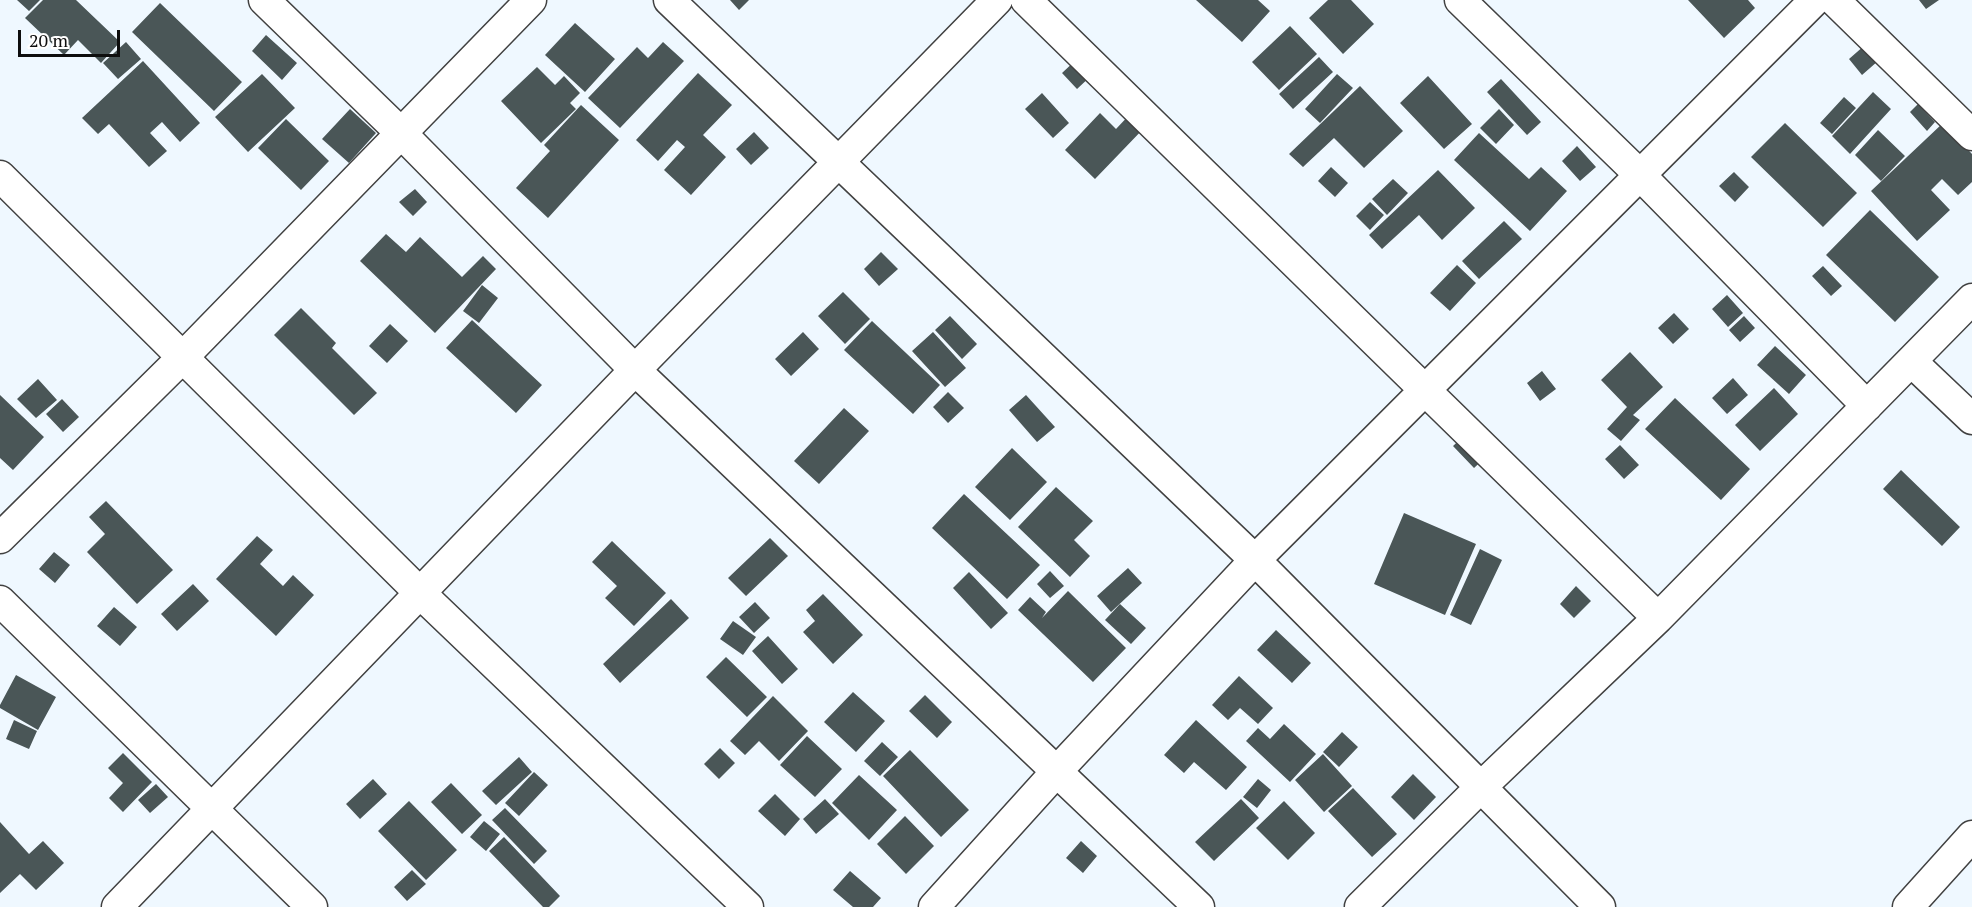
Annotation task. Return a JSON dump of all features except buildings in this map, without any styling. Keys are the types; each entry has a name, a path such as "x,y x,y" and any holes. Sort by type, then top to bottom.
{"street":[{"path":"264,0 401,133 635,370 1199,907"},
{"path":"0,538 183,357 531,0"},
{"path":"669,0 1255,560 1600,907"},
{"path":"117,907 635,370 997,0"},
{"path":"1026,0 1658,618"},
{"path":"1460,0 1640,175 1867,406"},
{"path":"934,907 1057,771 1255,560 1815,0"},
{"path":"1834,0 1972,135"},
{"path":"0,176 420,593 748,907"},
{"path":"1360,907 1480,788 1658,618 1972,299"},
{"path":"1911,361 1972,419"},
{"path":"0,601 312,907"},
{"path":"1908,907 1972,836"}]}
